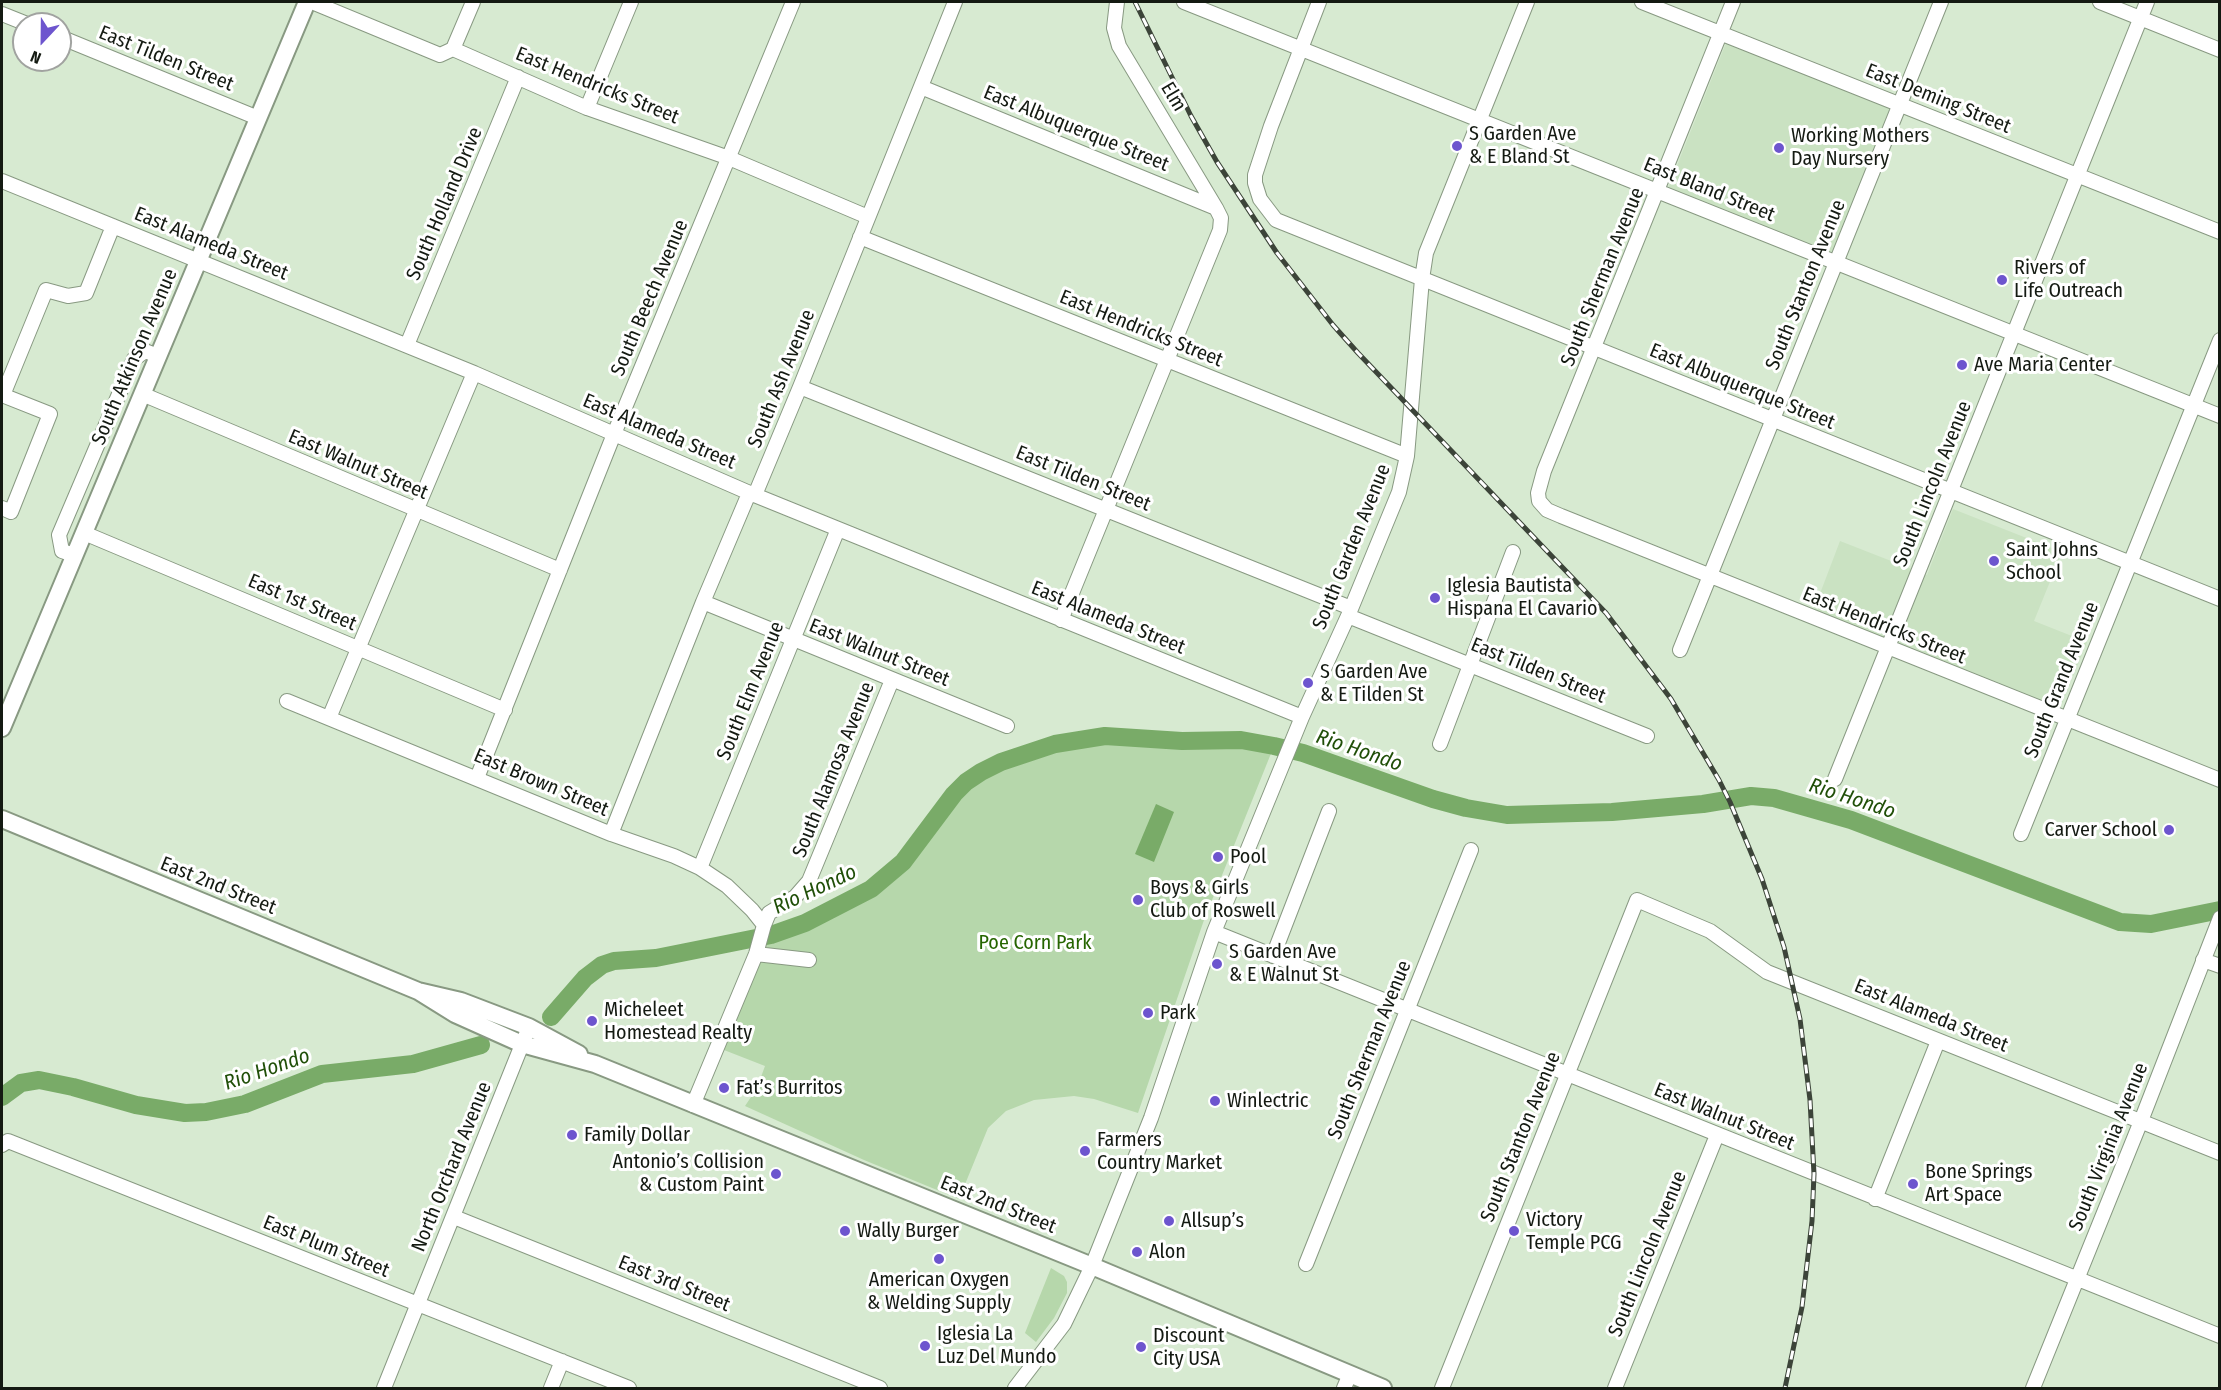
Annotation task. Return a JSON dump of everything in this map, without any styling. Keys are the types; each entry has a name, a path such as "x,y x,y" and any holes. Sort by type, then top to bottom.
{"main road":[{"name":"South Atkinson Avenue","path":"2,728 307,2"},
{"name":"East 2nd Street","path":"2,819 418,991 461,1001 529,1027 595,1064 1092,1266 1347,1382 1383,1389"},
{"name":"East 2nd Street","path":"418,991 455,1014 522,1044 595,1064"}],"street":[{"name":"East Hendricks Street","path":"312,2 440,55 453,49 587,108 729,158 868,217"},
{"path":"453,49 472,2"},
{"path":"587,108 631,2"},
{"name":"South Beech Avenue","path":"477,778 614,434 793,2"},
{"name":"South Ash Avenue","path":"611,834 703,602 747,498 757,490 800,387 955,2"},
{"name":"Elm","path":"1117,2 1114,28 1119,46 1216,207"},
{"name":"East Bland Street","path":"1184,2 2220,416"},
{"path":"1301,47 1320,2"},
{"name":"South Garden Avenue","path":"1015,1389 1064,1324 1092,1266 1160,1094 1214,932 1302,717 1399,492 1407,456 1422,279 1430,243 1527,2"},
{"name":"East Deming Street","path":"1642,2 2220,232"},
{"name":"South Sherman Avenue","path":"1539,501 1538,493 1544,471 1734,2"},
{"name":"South Stanton Avenue","path":"1680,650 1941,2"},
{"path":"2100,2 2220,50"},
{"name":"South Lincoln Avenue","path":"1835,779 2147,2"},
{"name":"East Tilden Street","path":"72,42 258,118"},
{"name":"East Albuquerque Street","path":"1301,47 1257,165 1255,183 1260,199 1270,215 1283,225 2220,599"},
{"name":"South Holland Drive","path":"407,345 518,77"},
{"name":"East Albuquerque Street","path":"921,87 1216,207"},
{"name":"East Alameda Street","path":"2,181 407,345 752,494 1302,717"},
{"path":"1061,620 1220,230 1221,218 1216,207"},
{"path":"2,508 11,512 50,414 2,395 46,290 68,296 86,293 113,226"},
{"name":"East Hendricks Street","path":"860,237 1407,456"},
{"name":"South Grand Avenue","path":"2021,834 2220,340"},
{"path":"74,555 62,551 59,535 134,359 145,351 158,356"},
{"path":"329,717 474,373"},
{"name":"East Tilden Street","path":"800,387 1106,510 1469,665 1647,736"},
{"name":"East Walnut Street","path":"142,394 560,570"},
{"name":"East Hendricks Street","path":"1539,501 1547,510 1709,577 2220,780"},
{"name":"South Elm Avenue","path":"700,868 838,529"},
{"name":"East 1st Street","path":"84,532 505,710"},
{"path":"1440,744 1513,552"},
{"name":"East Walnut Street","path":"703,602 1007,726"},
{"name":"South Alamosa Avenue","path":"764,927 769,913 795,897 809,881 892,680"},
{"name":"East Brown Street","path":"287,701 611,834 674,856 700,868 727,886 752,910 764,927"},
{"path":"1273,956 1329,811"},
{"name":"South Sherman Avenue","path":"1306,1264 1471,850"},
{"name":"South Stanton Avenue","path":"1442,1389 1637,900"},
{"name":"East Alameda Street","path":"1637,900 1710,931 1767,972 2220,1153"},
{"name":"South Virginia Avenue","path":"2033,1389 2141,1121 2219,919"},
{"path":"693,1105 758,950 764,927"},
{"name":"East Walnut Street","path":"1214,932 2220,1336"},
{"path":"758,950 809,960"},
{"path":"2204,960 2220,966"},
{"name":"North Orchard Avenue","path":"384,1389 529,1027"},
{"path":"1875,1199 1938,1041"},
{"name":"South Lincoln Avenue","path":"1615,1389 1717,1135"},
{"name":"East Plum Street","path":"5,1143 629,1389"},
{"name":"East 3rd Street","path":"454,1216 880,1389"},
{"path":"551,1389 562,1361"}],"shaded area":[{"name":"Working Mothers Day Nursery","path":"1726,43 1890,109 1832,254 1668,188"},
{"path":"1953,509 2062,552 2034,621 2087,642 2060,709 1813,612 1840,541 1927,575"},
{"path":"1156,804 1174,812 1154,862 1135,854"}],"green space":[{"name":"Poe Corn Park","path":"1105,736 1182,741 1241,740 1274,746 1204,920 1138,1113 1094,1099 1074,1096 1034,1100 1006,1111 988,1128 959,1199 864,1160 745,1106 757,1088 765,1066 724,1050 771,935 805,923 871,889 889,875 916,847 954,794 981,772 1001,762 1055,744"},
{"path":"1051,1268 1064,1276 1067,1282 1067,1293 1054,1318 1036,1342 1025,1333"}],"waterway":[{"name":"Rio Hondo","path":"551,1017 585,978 602,965 614,961 656,958 771,935 805,923 871,889 903,862 954,794 981,772 1001,762 1055,744 1105,736 1182,741 1241,740 1274,746 1303,753 1433,799 1466,808 1507,815 1612,812 1703,804 1751,796 1774,798 1851,820 2120,922 2151,924 2220,910"},
{"name":"Rio Hondo","path":"2,1097 21,1083 39,1080 136,1105 185,1113 206,1112 245,1104 322,1074 413,1064 481,1045"}],"railway":[{"path":"1135,2 1191,116 1217,162 1277,253 1333,325 1358,353 1606,613 1671,699 1730,802 1762,879 1784,947 1800,1019 1810,1100 1814,1174 1812,1221 1802,1307 1785,1388"}],"place":[{"name":"S Garden Ave & E Bland St","path":"1457,146"},
{"name":"Working Mothers Day Nursery","path":"1779,148"},
{"name":"Rivers of Life Outreach","path":"2002,280"},
{"name":"Ave Maria Center","path":"1962,365"},
{"name":"Saint Johns School","path":"1994,561"},
{"name":"Iglesia Bautista Hispana El Cavario","path":"1435,598"},
{"name":"S Garden Ave & E Tilden St","path":"1308,683"},
{"name":"Carver School","path":"2169,830"},
{"name":"Pool","path":"1218,857"},
{"name":"Boys & Girls Club of Roswell","path":"1138,900"},
{"name":"S Garden Ave & E Walnut St","path":"1217,964"},
{"name":"Park","path":"1148,1013"},
{"name":"Micheleet Homestead Realty","path":"592,1021"},
{"name":"Fat’s Burritos","path":"724,1088"},
{"name":"Winlectric","path":"1215,1101"},
{"name":"Family Dollar","path":"572,1135"},
{"name":"Farmers Country Market","path":"1085,1151"},
{"name":"Antonio’s Collision & Custom Paint","path":"776,1174"},
{"name":"Bone Springs Art Space","path":"1913,1184"},
{"name":"Allsup’s","path":"1169,1221"},
{"name":"Wally Burger","path":"845,1231"},
{"name":"Victory Temple PCG","path":"1514,1231"},
{"name":"Alon","path":"1137,1252"},
{"name":"American Oxygen & Welding Supply","path":"939,1259"},
{"name":"Iglesia La Luz Del Mundo","path":"925,1346"},
{"name":"Discount City USA","path":"1141,1347"}]}
